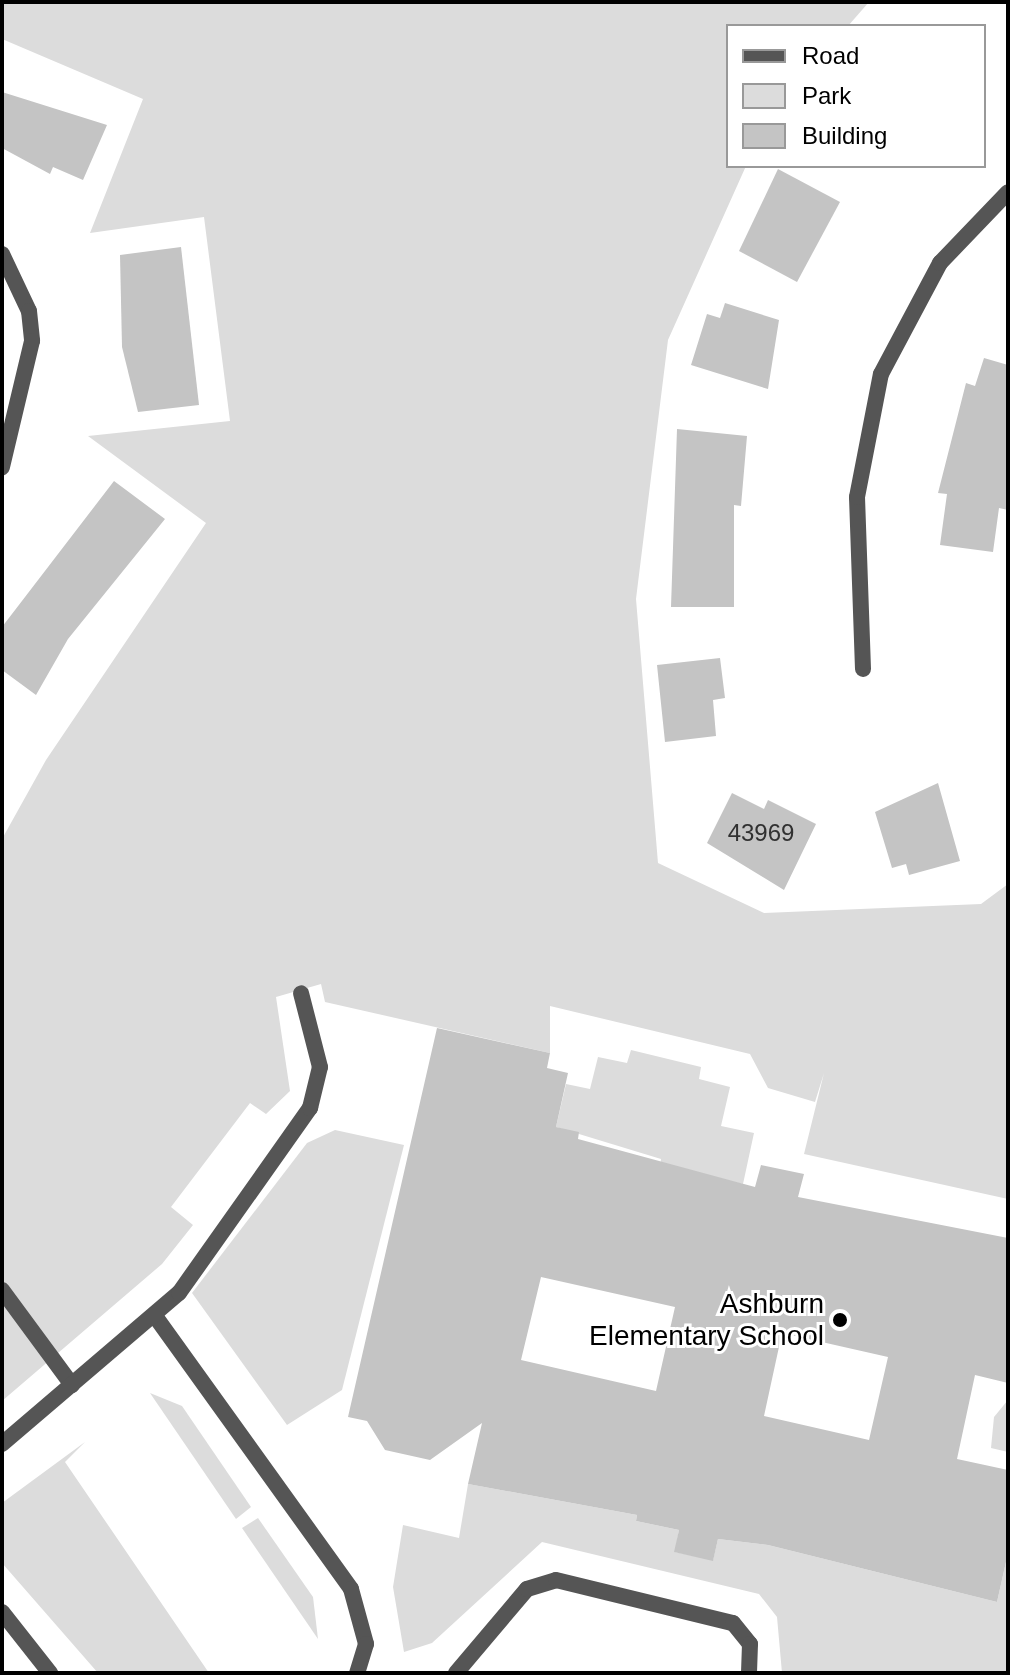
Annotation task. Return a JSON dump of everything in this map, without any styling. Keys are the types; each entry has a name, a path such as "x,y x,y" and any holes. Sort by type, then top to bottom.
{"street":[{"path":"863,669 857,497 881,374 940,263 1008,192"},
{"path":"2,254 29,311 32,341 2,467"},
{"path":"2,1444 155,1316 310,1108 320,1067 301,993"},
{"path":"5,1293 72,1385"},
{"path":"155,1316 351,1589 366,1644 357,1673"},
{"path":"456,1673 527,1589 556,1580 733,1623 750,1644 749,1673"},
{"path":"2,1612 50,1673"}],"green space":[{"path":"2,2 869,2 850,24 726,24 726,168 745,168 668,340 636,599 658,863 764,913 981,904 1008,884 1008,1199 804,1154 824,1073 815,1102 768,1088 750,1054 550,1006 550,1053 325,1002 321,984 276,997 290,1091 266,1114 250,1103 171,1207 193,1225 162,1264 2,1401 2,839 46,760 206,523 88,436 230,421 204,217 90,233 143,99 2,39"},
{"path":"631,1050 701,1067 699,1079 730,1087 721,1126 754,1133 743,1184 660,1166 661,1159 556,1127 566,1084 590,1089 598,1057 627,1063"},
{"path":"335,1130 404,1145 342,1390 287,1425 192,1293 307,1143"},
{"path":"150,1393 182,1406 251,1507 236,1519"},
{"path":"1008,1400 1008,1452 991,1448 994,1417"},
{"path":"85,1442 65,1462 209,1673 98,1673 2,1563 2,1503"},
{"path":"468,1484 637,1515 636,1521 679,1530 675,1552 713,1560 718,1539 768,1545 997,1602 1008,1553 1008,1673 782,1673 777,1617 759,1594 542,1542 432,1643 404,1652 393,1587 403,1525 459,1538"},
{"path":"258,1518 313,1597 318,1639 242,1528"}],"building":[{"path":"2,92 107,125 83,180 53,167 50,174 2,148"},
{"path":"778,169 840,202 797,282 739,251"},
{"path":"181,247 199,405 138,412 122,347 120,255"},
{"path":"725,303 779,320 768,389 691,365 707,314 720,318"},
{"path":"984,358 1008,365 1008,510 999,508 993,552 940,545 947,494 938,493 966,383 975,386"},
{"path":"677,429 747,436 741,506 734,505 734,607 671,607"},
{"path":"114,481 165,519 68,639 36,695 2,670 2,627"},
{"path":"720,658 725,698 713,700 716,736 665,742 657,665"},
{"path":"938,783 960,861 909,875 906,864 892,868 875,812"},
{"path":"732,793 764,809 768,800 816,824 784,890 707,843"},
{"name":"Ashburn Elementary School","path":"437,1028 550,1053 547,1068 568,1073 556,1127 579,1132 578,1139 755,1187 761,1165 804,1174 798,1197 1008,1238 1008,1383 975,1375 957,1459 1008,1470 1008,1553 997,1602 768,1545 718,1539 713,1561 674,1552 679,1530 636,1521 637,1515 468,1484 482,1423 430,1460 385,1450 367,1421 348,1417","holes":["541,1277 675,1307 656,1391 521,1360","782,1333 888,1357 869,1440 764,1416"]}],"place":[{"name":"Ashburn Elementary School","path":"840,1320"}]}
